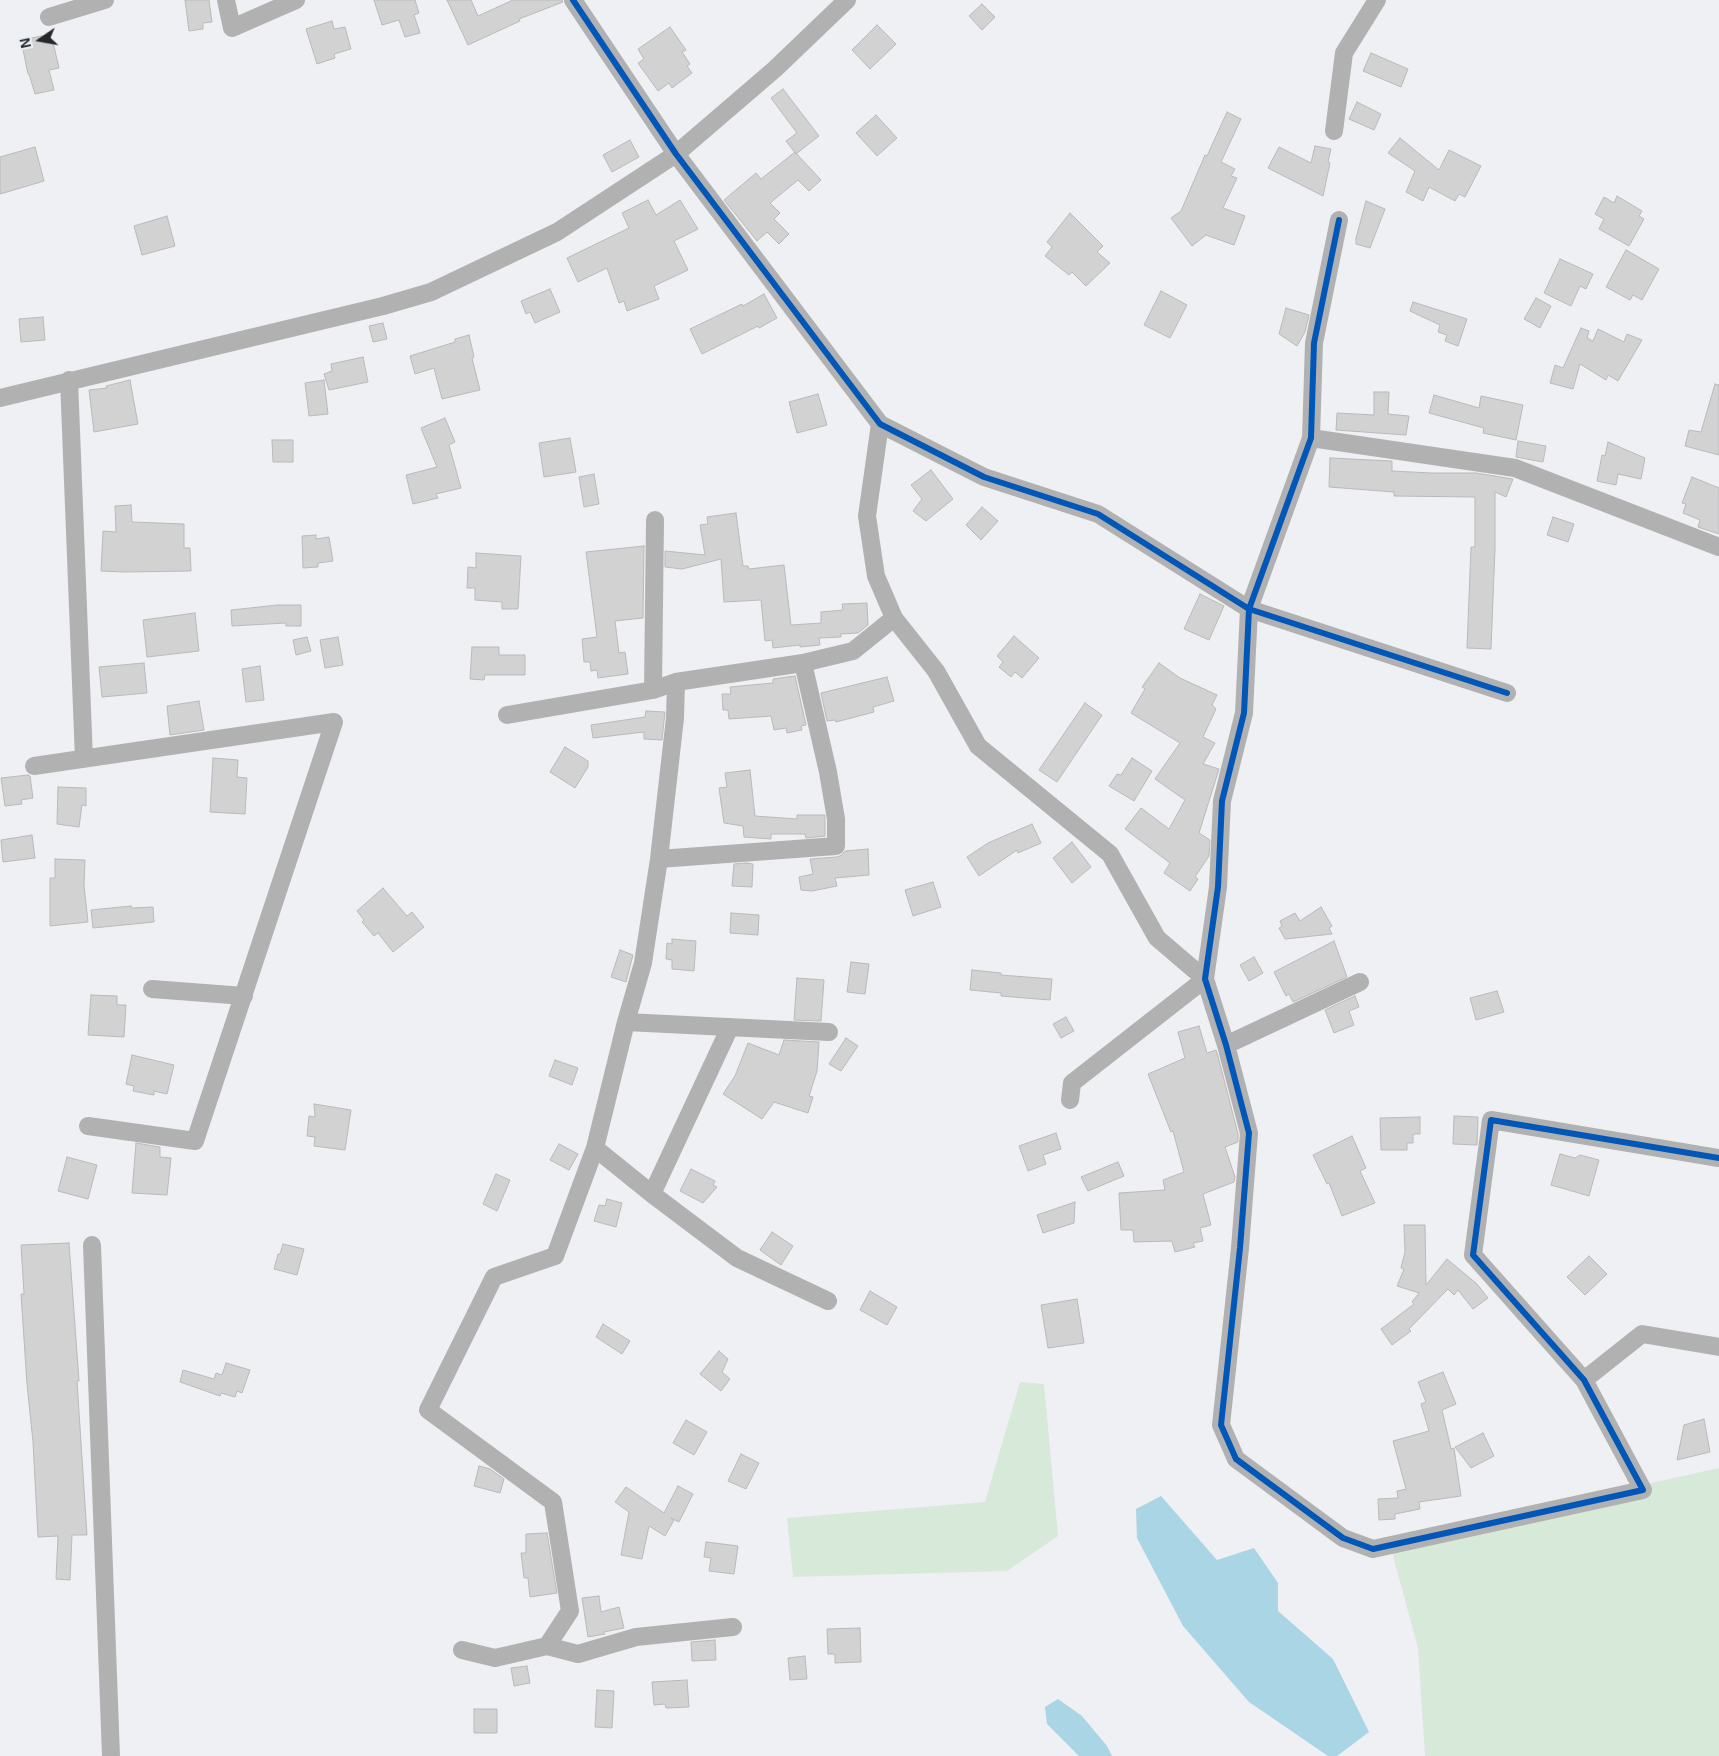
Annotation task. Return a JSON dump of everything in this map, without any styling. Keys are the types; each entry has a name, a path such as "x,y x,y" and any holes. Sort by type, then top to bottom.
{"street":[{"path":"49,16 105,0"},
{"path":"226,0 232,28 296,0"},
{"path":"573,0 676,154 880,424 984,478 1098,514 1249,609 1507,693"},
{"path":"0,398 383,306 431,292 557,232 676,154 775,69 847,0"},
{"path":"1334,131 1344,53 1377,0"},
{"path":"1340,220 1314,344 1311,438 1249,609 1244,712 1222,801 1218,887 1205,979 1226,1045 1249,1133 1240,1248 1221,1425 1236,1459 1343,1538 1373,1549 1642,1490 1584,1380 1473,1256 1491,1120 1719,1158"},
{"path":"69,380 84,759"},
{"path":"880,424 867,516 876,576 894,618 936,671 978,746 1110,854 1156,938 1205,979"},
{"path":"1311,438 1515,468 1719,547"},
{"path":"653,690 655,520"},
{"path":"507,714 653,690 676,682 803,663 853,651 894,618"},
{"path":"658,859 836,846 836,819 828,772 803,663"},
{"path":"547,1646 570,1611 553,1502 428,1410 494,1277 555,1256 595,1148 626,1022 643,963 675,718 676,682"},
{"path":"34,766 334,722 195,1141 88,1126"},
{"path":"1070,1100 1072,1083 1205,979"},
{"path":"1226,1045 1360,982"},
{"path":"152,989 244,996"},
{"path":"626,1022 829,1032"},
{"path":"652,1194 730,1027"},
{"path":"595,1148 737,1258 828,1301"},
{"path":"92,1246 111,1756"},
{"path":"1584,1380 1642,1334 1719,1347"},
{"path":"462,1650 496,1658 547,1646 578,1654 636,1637 733,1627"}],"green space":[{"path":"1020,1382 1044,1384 1058,1536 1007,1571 793,1577 787,1518 985,1502"},
{"path":"1719,1468 1719,1756 1425,1756 1418,1648 1389,1541"}],"water":[{"path":"1161,1496 1217,1560 1254,1548 1278,1583 1278,1611 1333,1659 1369,1732 1337,1756 1328,1756 1249,1702 1183,1626 1137,1538 1136,1509"},
{"path":"1058,1699 1082,1716 1107,1746 1112,1756 1079,1756 1047,1724 1045,1707"}],"building":[{"path":"185,0 209,0 212,22 203,23 203,29 189,31"},
{"path":"374,0 415,0 419,13 414,15 420,33 405,37 399,20 382,25"},
{"path":"447,0 471,0 478,16 513,0 562,0 563,2 519,19 520,21 468,45"},
{"path":"982,4 995,17 982,30 969,16"},
{"path":"332,21 334,29 345,27 351,49 334,54 335,58 317,64 306,29"},
{"path":"877,25 896,44 870,69 852,50"},
{"path":"670,27 686,50 682,52 690,64 687,66 692,73 672,88 669,83 658,91 638,63 644,59 638,49"},
{"path":"42,36 44,43 53,42 59,68 49,70 54,90 35,94 28,74 21,40"},
{"path":"1371,53 1408,69 1401,87 1363,71"},
{"path":"783,89 819,136 796,154 786,141 797,133 771,98"},
{"path":"1357,102 1381,114 1374,130 1349,119"},
{"path":"1227,112 1241,119 1221,162 1235,169 1231,176 1237,178 1223,208 1245,216 1234,245 1206,235 1192,246 1171,218 1181,211 1205,155 1207,156"},
{"path":"876,115 897,138 877,156 856,133"},
{"path":"1400,138 1439,170 1449,150 1481,166 1465,197 1459,194 1455,201 1429,187 1423,201 1406,192 1415,171 1388,153"},
{"path":"630,140 639,157 612,172 603,155"},
{"path":"1315,146 1331,149 1323,196 1268,168 1279,147 1311,163"},
{"path":"35,147 44,181 0,194 0,157"},
{"path":"795,152 821,180 809,191 798,180 770,203 780,213 774,219 789,234 779,244 767,232 757,241 724,200 756,173 761,179"},
{"path":"1617,196 1642,211 1639,216 1644,219 1629,246 1599,229 1604,219 1595,214 1604,197 1614,203"},
{"path":"648,200 656,215 680,200 698,229 674,241 688,270 654,286 659,299 627,311 624,301 619,303 607,268 578,282 567,258 629,228 622,213"},
{"path":"1366,201 1385,209 1370,248 1356,244"},
{"path":"1070,213 1103,246 1097,252 1110,263 1086,286 1072,272 1069,275 1045,256 1052,247 1047,242"},
{"path":"167,216 175,246 142,255 134,226"},
{"path":"1626,250 1659,269 1642,300 1633,295 1630,300 1606,287"},
{"path":"1560,259 1593,274 1586,289 1580,286 1571,306 1544,293"},
{"path":"550,289 560,312 535,323 530,312 526,314 521,301"},
{"path":"1161,291 1187,305 1170,338 1144,325"},
{"path":"764,294 777,318 702,354 690,329 742,304 743,306"},
{"path":"1536,298 1551,306 1540,328 1524,319"},
{"path":"1413,302 1467,319 1458,346 1445,341 1447,335 1438,332 1440,325 1410,311"},
{"path":"1286,308 1309,315 1305,332 1297,346 1279,334"},
{"path":"43,317 45,340 21,342 19,319"},
{"path":"383,323 387,339 373,342 369,326"},
{"path":"1581,328 1589,331 1587,338 1593,341 1598,329 1624,342 1627,334 1642,340 1618,381 1608,375 1606,380 1580,364 1573,389 1550,383 1555,365 1563,368"},
{"path":"469,335 474,357 472,358 480,390 442,399 434,368 415,374 410,356 455,342 455,339"},
{"path":"363,357 368,382 329,390 324,374 332,371 331,364"},
{"path":"130,380 138,424 94,432 89,390 107,388 106,386"},
{"path":"324,380 328,414 309,416 305,383"},
{"path":"1715,384 1719,385 1719,455 1685,446 1689,430 1701,432"},
{"path":"1374,392 1389,392 1388,414 1409,416 1406,435 1336,430 1337,413 1374,415"},
{"path":"818,394 827,425 797,433 789,402"},
{"path":"1434,395 1479,408 1481,396 1523,405 1516,440 1483,433 1484,428 1429,413"},
{"path":"445,418 455,442 449,445 461,488 436,494 438,498 413,504 406,475 437,467 421,428"},
{"path":"570,438 576,472 544,477 539,443"},
{"path":"272,440 293,440 293,462 273,462"},
{"path":"1518,441 1546,446 1543,462 1516,457"},
{"path":"1608,442 1645,458 1641,479 1618,474 1616,485 1597,481 1602,455 1605,456"},
{"path":"1330,458 1392,461 1392,471 1476,473 1513,479 1506,497 1495,492 1491,649 1467,648 1471,547 1475,547 1475,497 1394,496 1394,492 1329,487"},
{"path":"931,470 953,499 926,521 913,511 922,499 911,485"},
{"path":"594,474 599,504 584,507 579,477"},
{"path":"1692,477 1719,488 1719,534 1698,527 1700,520 1683,513 1686,504 1682,503"},
{"path":"131,505 132,522 184,524 184,548 190,548 191,571 101,571 103,531 116,532 115,506"},
{"path":"982,507 998,521 981,540 966,525"},
{"path":"736,513 743,566 748,566 749,569 784,565 791,625 821,623 821,612 843,610 842,604 867,603 868,625 858,633 841,634 841,637 819,638 820,645 773,648 772,640 765,641 761,600 724,602 721,559 682,569 665,567 665,551 705,555 700,525 708,524 707,517"},
{"path":"1553,517 1574,524 1568,542 1547,535"},
{"path":"316,535 316,539 329,537 333,561 318,563 318,567 303,568 302,536"},
{"path":"644,546 643,618 615,621 619,653 625,652 628,674 598,678 597,670 591,671 590,662 584,662 582,639 597,637 586,552"},
{"path":"476,553 521,556 518,609 502,609 502,602 475,600 475,588 467,588 468,567 476,568"},
{"path":"1200,594 1224,606 1209,640 1184,629"},
{"path":"278,605 301,605 301,626 286,626 286,623 232,626 231,610"},
{"path":"195,613 199,651 147,657 143,620"},
{"path":"1014,636 1039,658 1022,678 1015,672 1011,677 999,667 1003,662 997,656"},
{"path":"307,637 311,651 296,655 293,640"},
{"path":"338,637 343,665 325,668 320,640"},
{"path":"472,647 499,647 499,655 525,655 525,675 485,675 484,680 470,679"},
{"path":"144,663 147,693 102,697 99,667"},
{"path":"1159,663 1180,678 1217,695 1212,705 1216,709 1203,737 1215,743 1203,764 1219,769 1199,833 1210,840 1209,856 1195,877 1198,879 1190,891 1164,873 1170,863 1125,829 1141,808 1169,829 1185,800 1155,779 1180,743 1131,713 1145,689 1142,687"},
{"path":"260,666 264,700 246,702 242,669"},
{"path":"795,676 806,725 801,726 802,730 787,733 786,728 774,730 771,716 729,719 728,710 723,710 722,694 731,694 730,687 773,683 773,679"},
{"path":"887,677 894,701 873,707 874,712 836,722 835,720 827,721 821,693"},
{"path":"199,701 204,730 170,735 167,706"},
{"path":"1085,703 1102,715 1057,782 1039,770"},
{"path":"646,711 665,712 662,740 644,739 644,732 593,738 591,725 645,717"},
{"path":"565,747 588,761 588,767 575,788 550,772"},
{"path":"213,758 238,760 237,777 247,778 245,814 210,812"},
{"path":"1132,758 1152,771 1134,801 1109,786 1117,774 1121,775"},
{"path":"750,770 755,816 797,819 797,815 825,815 825,836 806,838 805,834 771,834 771,839 744,837 743,826 724,823 719,788 727,787 725,773"},
{"path":"30,776 33,798 21,800 22,804 5,806 1,778"},
{"path":"58,787 86,788 86,806 82,805 79,827 57,824"},
{"path":"1032,824 1041,843 1018,853 1017,850 979,876 967,857 988,843"},
{"path":"32,835 35,858 3,862 1,840"},
{"path":"1072,842 1091,867 1072,883 1053,858"},
{"path":"868,849 869,875 835,878 837,886 812,891 801,890 799,877 813,874 810,859 837,857 845,851"},
{"path":"55,859 85,860 84,885 88,922 50,926 50,878 55,878"},
{"path":"734,864 753,864 752,887 732,886"},
{"path":"933,882 941,907 913,916 905,890"},
{"path":"383,888 407,916 412,912 424,927 393,952 378,933 374,936 362,922 364,920 357,911"},
{"path":"131,906 131,908 153,907 154,922 93,928 91,910"},
{"path":"1321,907 1332,926 1329,928 1332,934 1285,939 1279,928 1282,926 1280,921 1295,913 1300,921"},
{"path":"731,913 759,915 758,935 730,933"},
{"path":"672,939 696,941 694,971 672,969 672,960 666,959 667,943 672,944"},
{"path":"1334,941 1347,977 1293,1002 1289,994 1286,996 1274,972"},
{"path":"620,950 633,955 626,982 611,977"},
{"path":"1254,957 1263,973 1249,981 1240,965"},
{"path":"851,962 869,964 865,994 847,992"},
{"path":"972,970 1001,973 1001,975 1052,979 1050,1000 1001,996 1001,993 970,990"},
{"path":"797,978 824,980 821,1021 794,1020"},
{"path":"1497,991 1504,1012 1476,1020 1470,998"},
{"path":"91,995 117,996 117,1005 126,1005 124,1037 88,1035"},
{"path":"1355,996 1359,1007 1349,1011 1354,1025 1334,1033 1325,1010"},
{"path":"1066,1017 1074,1031 1061,1038 1053,1024"},
{"path":"1199,1026 1207,1053 1216,1050 1238,1134 1238,1142 1225,1147 1235,1177 1234,1182 1203,1194 1211,1225 1200,1228 1203,1241 1193,1243 1195,1247 1175,1252 1172,1241 1134,1242 1133,1230 1121,1230 1119,1193 1165,1190 1163,1180 1184,1172 1173,1131 1171,1132 1148,1074 1185,1058 1178,1032"},
{"path":"846,1038 858,1046 841,1071 829,1064"},
{"path":"784,1040 819,1042 817,1071 809,1096 813,1097 808,1113 774,1102 762,1119 723,1094 735,1076 748,1043 779,1055"},
{"path":"132,1055 174,1065 167,1094 154,1091 154,1095 133,1091 134,1086 126,1084"},
{"path":"555,1060 578,1068 572,1085 549,1076"},
{"path":"314,1104 351,1110 345,1150 314,1146 315,1137 307,1136 309,1116 315,1117"},
{"path":"1454,1116 1478,1117 1477,1145 1453,1144"},
{"path":"1420,1117 1420,1134 1413,1134 1413,1143 1407,1143 1407,1150 1381,1150 1380,1118"},
{"path":"1056,1133 1061,1149 1043,1155 1046,1164 1028,1171 1019,1146"},
{"path":"1352,1136 1366,1168 1360,1171 1375,1203 1342,1216 1329,1183 1327,1184 1313,1155"},
{"path":"136,1143 160,1147 160,1157 171,1158 167,1195 132,1193"},
{"path":"559,1144 578,1154 569,1170 550,1160"},
{"path":"1560,1154 1575,1158 1580,1155 1599,1160 1589,1196 1551,1185"},
{"path":"67,1157 97,1165 88,1199 58,1191"},
{"path":"1118,1162 1124,1176 1088,1191 1081,1177"},
{"path":"691,1169 715,1181 713,1185 717,1187 703,1203 680,1191"},
{"path":"496,1174 510,1180 497,1211 483,1204"},
{"path":"607,1199 622,1203 616,1227 594,1221 599,1205 605,1206"},
{"path":"1075,1202 1074,1223 1043,1233 1037,1215"},
{"path":"1404,1225 1425,1225 1426,1285 1447,1259 1477,1284 1488,1298 1473,1309 1458,1290 1454,1295 1448,1289 1409,1329 1411,1331 1392,1345 1381,1329 1414,1304 1412,1302 1419,1293 1397,1286 1404,1269 1401,1268 1405,1252"},
{"path":"772,1232 793,1246 781,1265 760,1250"},
{"path":"69,1243 87,1535 72,1535 70,1580 56,1579 58,1536 38,1537 33,1442 21,1294 24,1294 21,1245"},
{"path":"283,1244 304,1249 297,1275 274,1269"},
{"path":"1589,1256 1607,1274 1585,1295 1567,1277"},
{"path":"870,1291 897,1307 887,1325 860,1310"},
{"path":"1077,1299 1084,1343 1048,1348 1041,1305"},
{"path":"603,1324 630,1341 622,1354 596,1337"},
{"path":"719,1351 728,1359 722,1372 730,1379 721,1391 700,1374"},
{"path":"226,1363 250,1370 242,1393 237,1391 235,1397 221,1393 220,1396 180,1382 183,1370 214,1379 216,1373 222,1375"},
{"path":"1443,1372 1456,1404 1442,1410 1451,1449 1454,1448 1461,1496 1419,1502 1420,1509 1395,1514 1395,1519 1379,1520 1378,1499 1398,1498 1397,1491 1406,1489 1393,1441 1429,1431 1421,1404 1426,1402 1418,1382"},
{"path":"1704,1419 1710,1452 1677,1460 1684,1425"},
{"path":"686,1420 707,1432 694,1455 673,1443"},
{"path":"1483,1433 1494,1456 1471,1468 1455,1447"},
{"path":"741,1454 759,1463 746,1489 728,1481"},
{"path":"479,1466 490,1469 504,1479 500,1493 474,1486"},
{"path":"678,1486 693,1494 679,1522 671,1518 674,1520 665,1536 649,1526 642,1559 621,1555 629,1512 615,1502 626,1487 664,1513"},
{"path":"547,1533 557,1593 530,1597 528,1578 524,1578 521,1553 526,1553 526,1534"},
{"path":"706,1542 738,1546 734,1574 709,1571 711,1558 704,1557"},
{"path":"599,1596 601,1612 619,1607 624,1628 588,1637 582,1598"},
{"path":"860,1628 861,1662 835,1663 835,1654 828,1654 827,1629"},
{"path":"715,1640 716,1660 692,1661 691,1642"},
{"path":"805,1656 807,1679 790,1680 788,1658"},
{"path":"527,1666 530,1683 514,1686 511,1668"},
{"path":"687,1680 689,1707 666,1708 665,1704 654,1705 652,1682"},
{"path":"597,1690 614,1691 612,1728 595,1727"},
{"path":"474,1709 497,1709 497,1733 474,1733"}],"cycle path":[{"path":"573,0 676,154 880,424 984,477 1098,514 1249,609 1507,693"},
{"path":"1339,220 1314,343 1311,438 1249,609 1244,713 1222,801 1218,887 1205,979 1226,1045 1249,1133 1240,1248 1221,1425 1236,1459 1343,1538 1373,1549 1643,1490 1584,1380 1473,1255 1491,1120 1719,1158"}]}
